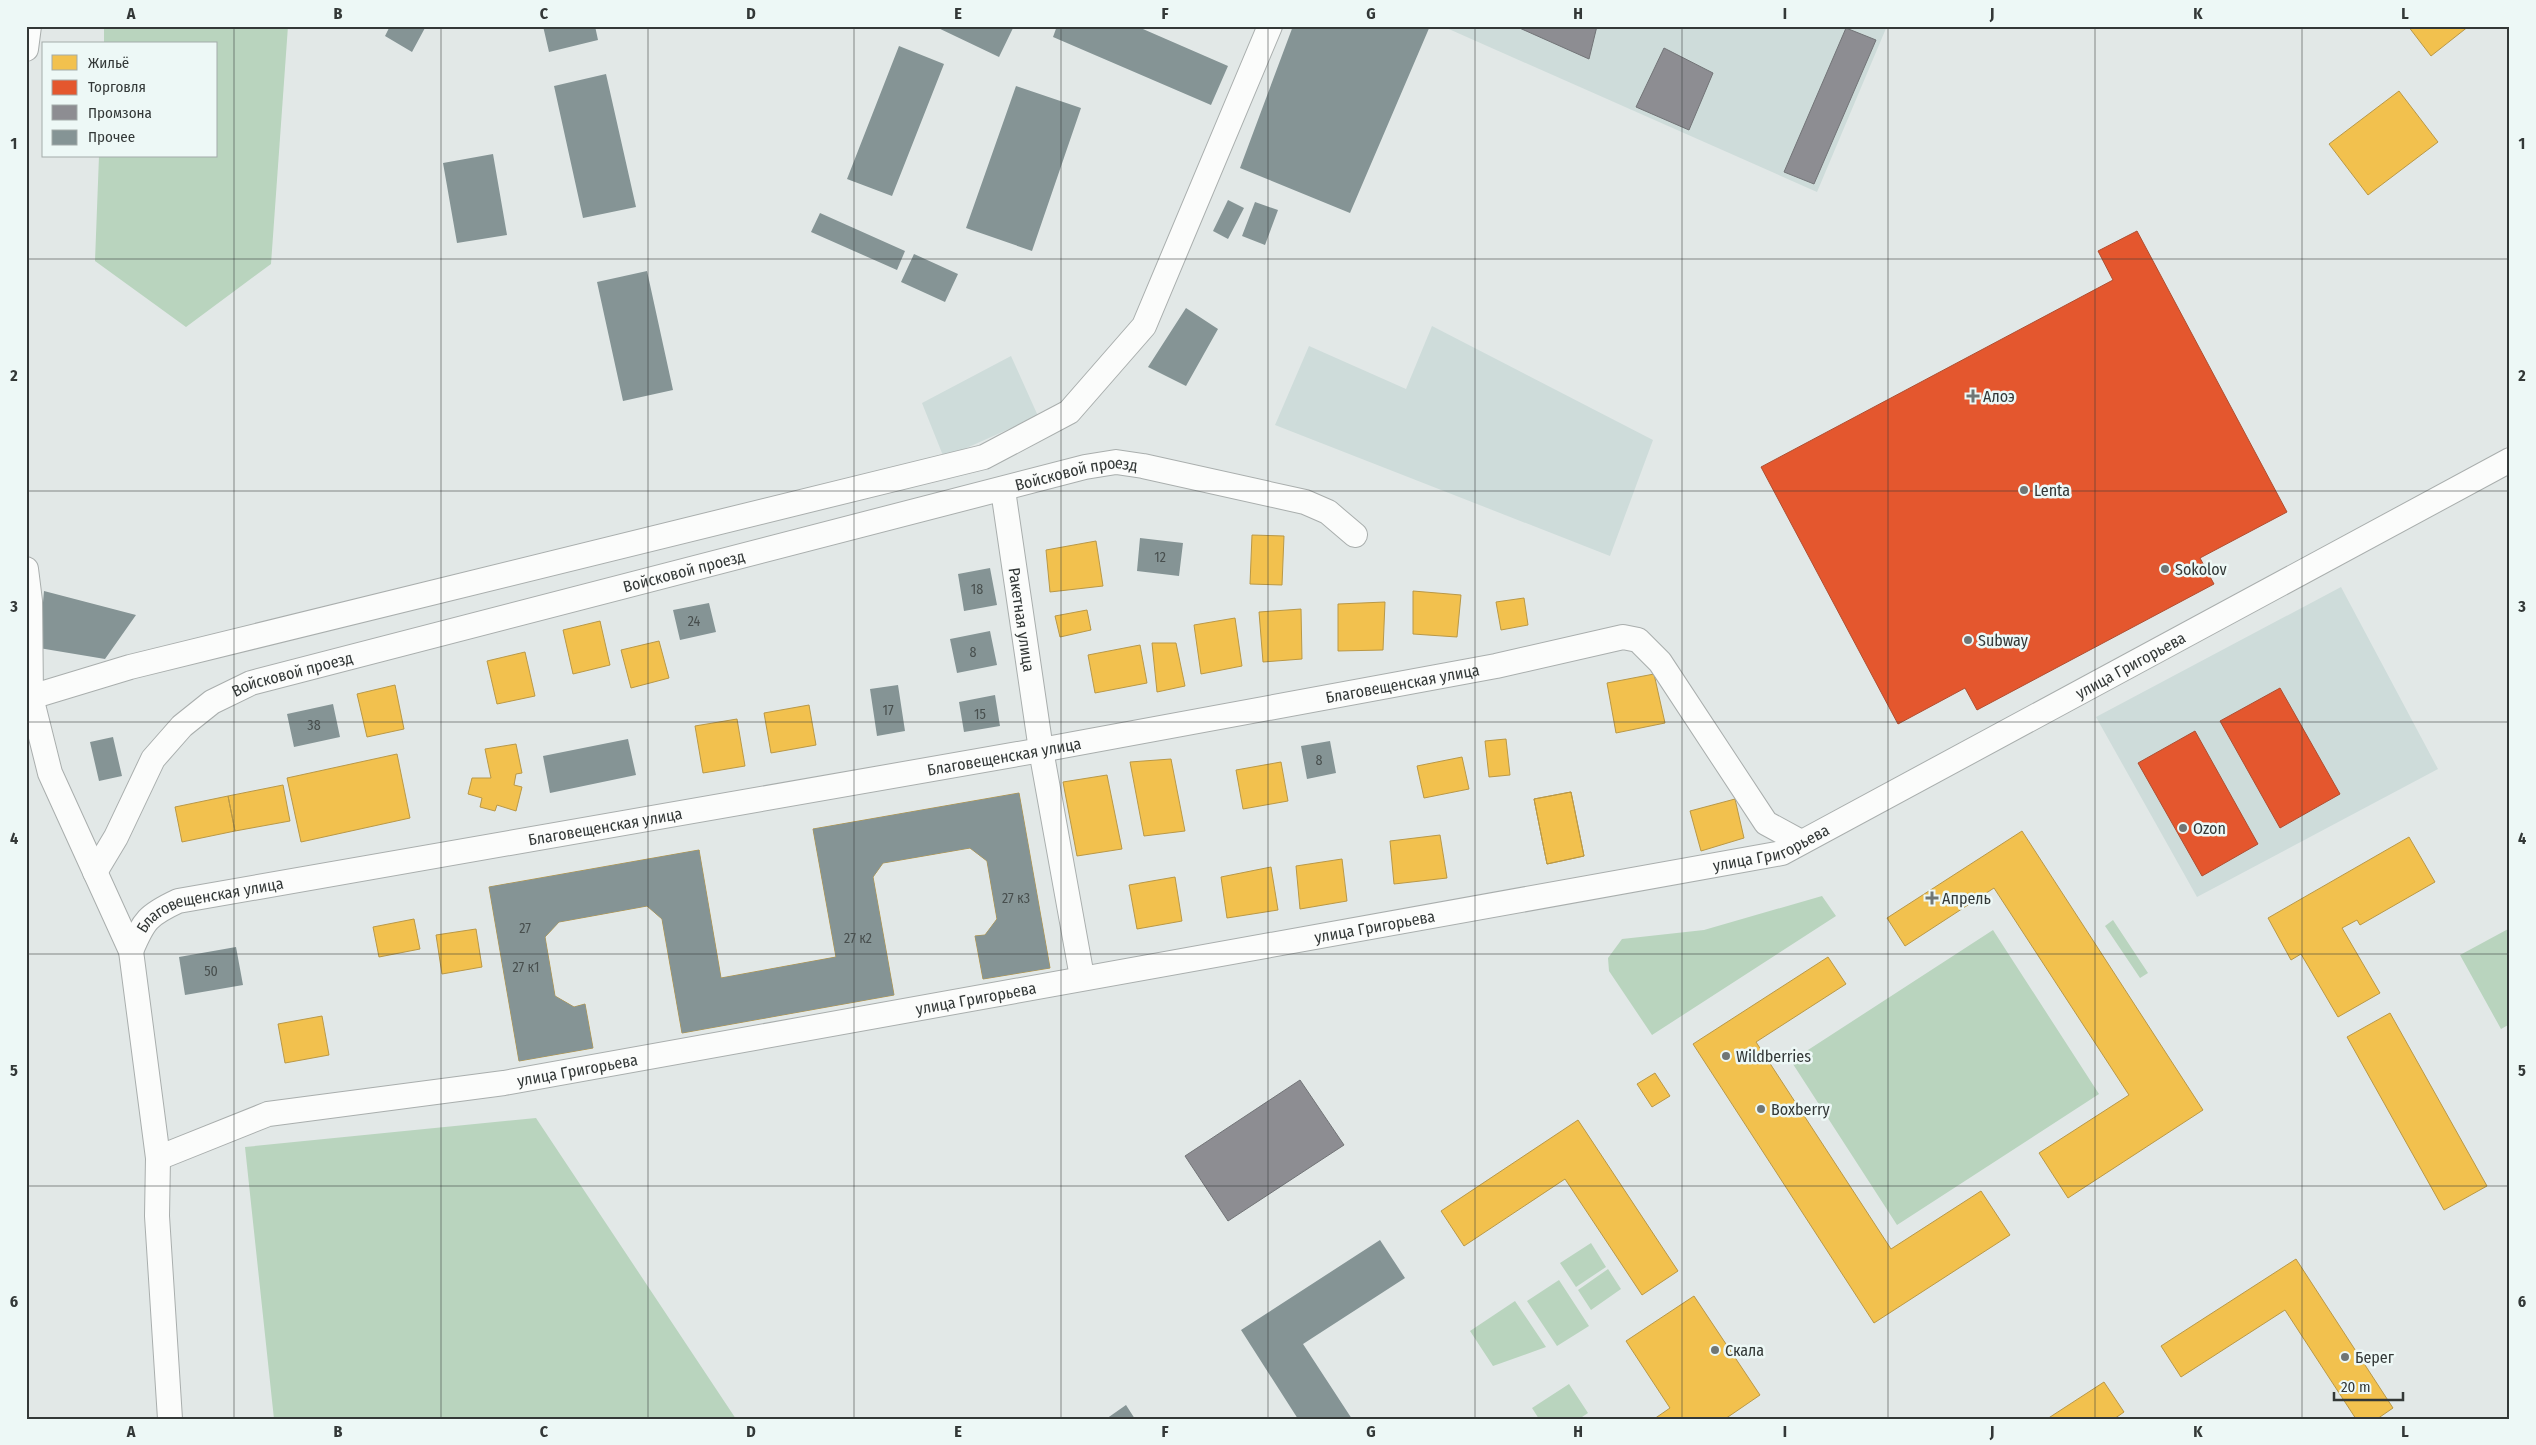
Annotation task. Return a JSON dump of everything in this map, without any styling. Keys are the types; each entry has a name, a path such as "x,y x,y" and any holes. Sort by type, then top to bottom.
{"street":[{"path":"26,49 29,26"},
{"path":"31,697 139,664 984,457 1069,412 1144,326 1270,26"},
{"name":"улица Григорьева","path":"158,1158 268,1114 504,1082 1782,853 2510,460"},
{"name":"Войсковой проезд","path":"95,872 116,837 153,759 182,726 212,702 251,683 1003,490 1085,467 1116,462 1305,502 1328,512 1355,535"},
{"name":"Ракетная улица","path":"1003,490 1041,750 1082,977"},
{"path":"26,569 30,601 31,697 50,773 131,951 158,1158 157,1216 170,1419"},
{"name":"Благовещенская улица","path":"131,951 140,928 154,913 178,901 1041,750 1486,668 1623,638 1638,640 1660,662 1766,823 1802,842"}],"shaded area":[{"path":"1442,26 1887,26 1817,192"},
{"path":"1432,326 1653,440 1610,556 1275,425 1309,346 1406,389"},
{"path":"1011,356 1038,416 944,458 922,403"},
{"path":"2341,587 2438,769 2197,897 2096,717"}],"green space":[{"path":"104,26 288,26 271,264 186,327 95,261 99,158 218,158 218,42 104,42"},
{"path":"1822,896 1836,916 1652,1035 1609,971 1608,958 1622,939 1704,930"},
{"path":"2113,920 2148,973 2140,978 2105,926"},
{"path":"2510,928 2510,1024 2501,1029 2460,955"},
{"path":"1993,930 2099,1094 1897,1225 1791,1061"},
{"path":"536,1118 736,1419 274,1419 245,1147"},
{"path":"1591,1243 1606,1267 1576,1287 1560,1263"},
{"path":"1608,1269 1621,1289 1591,1310 1578,1290"},
{"path":"1559,1280 1589,1326 1557,1346 1527,1301"},
{"path":"1515,1301 1546,1347 1493,1366 1470,1331"},
{"path":"1569,1384 1588,1413 1579,1419 1539,1419 1532,1408"}],"building: Жильё":[{"path":"2408,26 2469,26 2431,56"},
{"path":"2399,91 2438,142 2368,195 2329,144"},
{"path":"1252,535 1284,536 1282,585 1250,584"},
{"path":"1096,541 1103,586 1050,592 1046,550"},
{"path":"1413,591 1461,595 1457,637 1413,634"},
{"path":"1524,598 1528,625 1501,630 1496,602"},
{"path":"1385,602 1383,650 1338,651 1338,604"},
{"path":"1301,609 1302,659 1263,662 1259,612"},
{"path":"1087,610 1091,630 1060,637 1055,616"},
{"path":"1235,618 1242,666 1201,674 1194,625"},
{"path":"600,621 610,665 573,674 563,630"},
{"path":"659,641 669,678 631,688 621,650"},
{"path":"1152,643 1176,643 1185,686 1157,692"},
{"path":"1140,645 1147,683 1095,693 1088,655"},
{"path":"525,652 535,696 497,704 487,661"},
{"path":"1654,674 1665,723 1616,733 1607,683"},
{"path":"395,685 404,729 367,737 357,694"},
{"path":"809,705 816,745 771,753 764,713"},
{"path":"737,719 745,766 703,773 695,726"},
{"path":"1506,739 1510,775 1489,777 1485,741"},
{"path":"516,744 522,773 516,774 514,785 522,787 516,811 497,805 495,811 480,807 482,798 468,794 472,778 491,778 485,749"},
{"path":"397,754 410,818 301,842 287,778"},
{"path":"1462,757 1469,789 1424,798 1417,766"},
{"path":"1171,759 1185,831 1144,836 1130,762"},
{"path":"1281,762 1288,801 1243,809 1236,770"},
{"path":"1107,775 1122,849 1077,856 1063,782"},
{"path":"283,785 290,821 235,831 228,796"},
{"path":"1571,792 1584,856 1547,864 1534,799"},
{"path":"1571,792 1584,856 1547,864 1534,799"},
{"path":"1019,793 1050,968 983,979 975,936 985,935 997,919 987,861 970,848 883,863 873,877 813,829"},
{"path":"228,796 235,831 182,842 175,807"},
{"path":"1735,799 1744,838 1701,851 1690,811"},
{"path":"813,829 873,877 894,995 682,1033 662,919 699,850 721,978 836,957"},
{"path":"2022,831 2203,1110 2068,1198 2039,1153 2129,1095 1994,888 1905,946 1887,918"},
{"path":"1440,835 1447,878 1394,884 1390,841"},
{"path":"2409,837 2435,882 2360,925 2357,920 2342,928 2380,993 2338,1017 2301,954 2291,960 2268,918"},
{"path":"699,850 662,919 647,906 559,922 545,937 555,996 574,1007 585,1004 593,1048 519,1061 489,887"},
{"path":"1342,859 1347,901 1300,909 1296,866"},
{"path":"1271,867 1278,910 1227,918 1221,877"},
{"path":"1175,877 1182,921 1137,929 1129,885"},
{"path":"414,919 420,949 379,957 373,927"},
{"path":"476,929 482,967 442,974 436,935"},
{"path":"1828,957 1846,984 1756,1042 1891,1249 1981,1191 2010,1235 1874,1323 1693,1044"},
{"path":"2390,1013 2487,1186 2444,1210 2347,1037"},
{"path":"322,1016 329,1055 285,1063 278,1024"},
{"path":"1655,1073 1670,1096 1652,1107 1637,1084"},
{"path":"1578,1120 1678,1271 1642,1295 1565,1179 1464,1246 1441,1211"},
{"path":"2296,1259 2393,1408 2377,1419 2356,1419 2285,1310 2181,1377 2161,1346"},
{"path":"1694,1296 1760,1395 1725,1419 1654,1419 1670,1408 1626,1341"},
{"path":"2104,1382 2124,1412 2114,1419 2047,1419"}],"building: Торговля":[{"name":"Lenta","path":"2137,231 2287,512 2200,558 2214,584 1977,710 1965,688 1898,724 1761,467 2113,280 2098,251"},
{"path":"2280,688 2340,794 2280,828 2220,721"},
{"path":"2195,731 2258,844 2202,876 2138,763"}],"building: Промзона":[{"path":"1515,26 1597,26 1589,59"},
{"path":"1846,28 1876,40 1814,184 1784,172"},
{"path":"1664,48 1713,73 1689,130 1636,107"},
{"path":"1300,1080 1344,1145 1228,1221 1185,1156"}],"building: Прочее":[{"path":"390,26 426,26 412,52 385,36"},
{"path":"543,26 595,26 598,40 549,52"},
{"path":"934,26 1014,26 999,57"},
{"path":"1057,26 1136,26 1228,66 1211,105 1053,37"},
{"path":"1293,26 1430,26 1350,213 1240,168"},
{"path":"899,46 944,64 892,196 847,179"},
{"path":"606,74 636,207 583,218 554,86"},
{"path":"1016,86 1081,108 1032,251 966,228"},
{"path":"493,154 507,235 457,243 443,163"},
{"path":"1228,200 1244,208 1228,239 1213,231"},
{"path":"1255,202 1278,210 1265,245 1242,236"},
{"path":"820,213 905,251 897,270 811,232"},
{"path":"914,254 958,274 945,302 901,282"},
{"path":"647,271 673,390 623,401 597,282"},
{"path":"1186,308 1218,329 1186,386 1148,367"},
{"path":"1140,538 1183,543 1179,576 1137,571"},
{"path":"990,568 997,605 964,611 958,574"},
{"path":"44,591 136,615 105,659 39,648"},
{"path":"709,603 716,632 680,640 673,610"},
{"path":"990,631 997,665 957,673 950,639"},
{"path":"898,685 905,731 877,736 870,689"},
{"path":"995,695 1000,726 964,732 959,702"},
{"path":"333,704 340,737 294,747 287,714"},
{"path":"113,737 122,776 99,781 90,742"},
{"path":"628,739 636,775 550,793 543,756"},
{"path":"1330,741 1336,773 1307,779 1301,746"},
{"path":"1019,793 1050,968 983,979 975,936 985,935 997,919 987,861 970,848 883,863 873,877 894,995 682,1033 662,919 647,906 559,922 545,937 555,996 574,1007 585,1004 593,1048 519,1061 489,887 699,850 721,978 836,957 813,829"},
{"path":"236,947 243,985 185,995 179,957"},
{"path":"1380,1240 1405,1278 1303,1344 1352,1419 1298,1419 1241,1330"},
{"path":"1126,1405 1135,1419 1106,1419"}],"place":[{"name":"Алоэ","path":"1973,396"},
{"name":"Lenta","path":"2024,490"},
{"name":"Sokolov","path":"2165,569"},
{"name":"Subway","path":"1968,640"},
{"name":"Ozon","path":"2183,828"},
{"name":"Апрель","path":"1932,898"},
{"name":"Wildberries","path":"1726,1056"},
{"name":"Boxberry","path":"1761,1109"},
{"name":"Скала","path":"1715,1350"},
{"name":"Берег","path":"2345,1357"}]}
